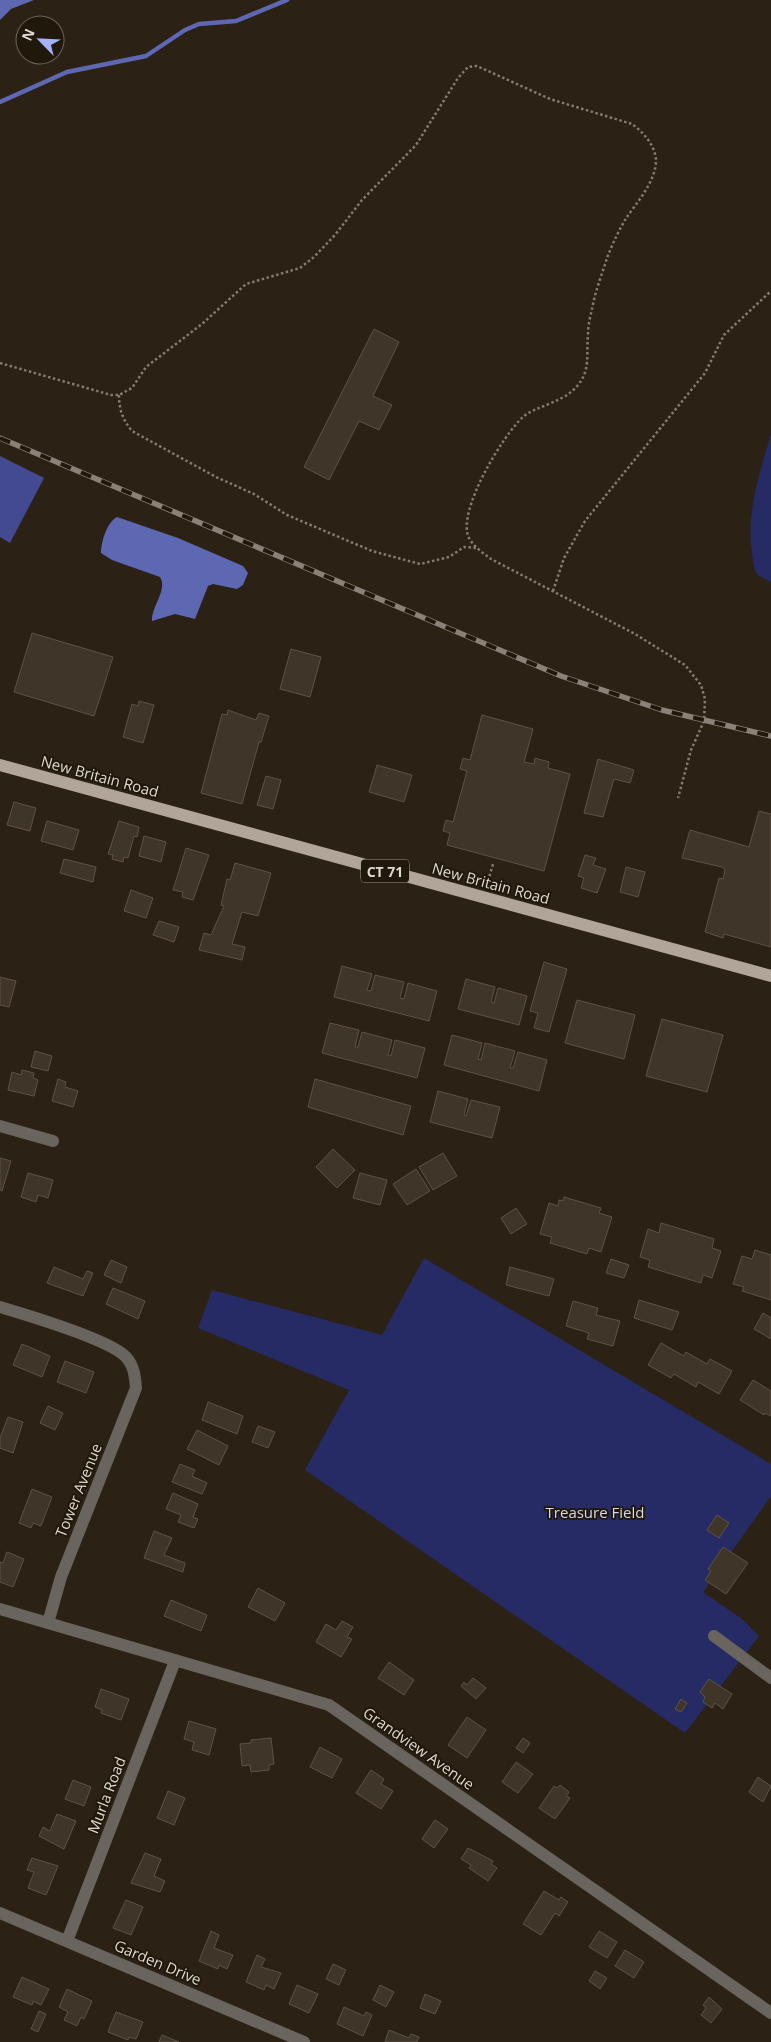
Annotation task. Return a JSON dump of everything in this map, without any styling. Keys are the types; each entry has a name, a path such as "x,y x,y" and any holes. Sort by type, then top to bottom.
{"main road":[{"name":"New Britain Road","path":"0,765 771,976"}],"street":[{"path":"0,1126 54,1141"},
{"name":"Tower Avenue","path":"0,1307 105,1344 125,1356 134,1370 136,1388 61,1577 48,1623"},
{"name":"Grandview Avenue","path":"0,1610 329,1705 771,2013"},
{"path":"714,1636 771,1678"},
{"name":"Murla Road","path":"67,1941 175,1661"},
{"name":"Garden Drive","path":"0,1913 304,2042"}],"path":[{"path":"0,362 119,395 132,388 146,367 202,324 246,284 300,268 314,257 336,235 362,200 416,145 458,78 468,67 477,66 550,99 632,124 643,132 652,147 656,160 652,177 624,222 607,259 592,306 587,336 586,372 577,386 565,395 552,404 523,416 504,441 475,492 468,516 468,536 477,548 491,559 635,634 685,665 702,684 705,699 704,721 691,750 678,798"},
{"path":"554,591 564,558 585,522 704,373 724,335 771,291"},
{"path":"119,395 119,405 124,421 132,431 216,477 254,494 287,515 372,551 420,564 449,557 464,547 477,548"},
{"path":"488,881 493,864"}],"green space":[{"path":"771,434 771,582 758,575 755,571 750,535 753,501"},
{"name":"Treasure Field","path":"424,1258 771,1464 771,1496 703,1592 742,1619 759,1636 685,1733 305,1470 349,1390 198,1328 212,1290 382,1335"}],"shaded area":[{"path":"0,0 34,0 11,9 0,20"},
{"path":"0,456 44,478 10,543 0,537"},
{"path":"117,517 178,538 243,566 248,573 243,585 237,589 213,584 208,586 195,619 175,614 152,621 152,616 161,593 162,582 160,577 112,560 101,553 105,533 110,523"}],"building":[{"path":"374,329 399,342 373,396 392,405 379,430 359,421 329,480 304,467"},
{"path":"32,633 113,657 94,716 14,692"},
{"path":"291,649 321,657 310,697 280,689"},
{"path":"139,701 154,705 143,743 123,737 132,704 138,706"},
{"path":"228,710 256,720 259,713 269,716 261,742 259,742 242,804 201,793 222,714 227,715"},
{"path":"482,715 533,729 524,762 534,764 535,758 549,762 548,768 570,774 544,871 447,845 450,833 443,831 446,820 453,822 467,771 460,769 463,758 470,760"},
{"path":"598,759 634,770 630,783 614,779 603,817 584,813"},
{"path":"377,765 412,775 404,802 369,792"},
{"path":"266,776 281,780 273,809 257,805"},
{"path":"14,802 36,808 30,831 7,825"},
{"path":"759,811 771,814 771,947 724,934 723,938 705,932 719,878 723,879 725,870 722,867 682,858 690,830 749,847"},
{"path":"47,821 79,830 73,850 41,841"},
{"path":"119,821 139,827 137,837 134,836 128,858 124,857 123,862 112,859 113,855 108,854"},
{"path":"144,836 166,842 161,862 139,856"},
{"path":"186,848 209,855 193,900 182,897 183,892 173,890"},
{"path":"585,855 596,858 593,865 606,869 597,893 581,888 584,878 578,876"},
{"path":"64,859 96,867 93,882 60,873"},
{"path":"235,863 271,873 258,916 242,912 232,944 245,947 242,960 199,950 204,933 211,935 224,906 221,905 227,879 230,880"},
{"path":"626,867 645,872 638,897 620,892"},
{"path":"131,890 153,898 146,918 124,911"},
{"path":"159,921 179,927 174,942 153,935"},
{"path":"544,962 567,969 549,1032 534,1028 538,1013 530,1011"},
{"path":"342,966 372,974 367,990 371,991 375,975 404,982 400,998 404,999 408,983 437,991 429,1021 334,997"},
{"path":"0,977 16,981 9,1007 0,1005"},
{"path":"466,979 495,987 491,1002 494,1003 498,988 527,996 519,1025 458,1009"},
{"path":"577,1000 635,1015 624,1059 565,1043"},
{"path":"662,1019 723,1035 707,1092 646,1076"},
{"path":"330,1023 359,1030 355,1047 358,1047 362,1032 392,1040 388,1055 391,1056 395,1040 425,1048 417,1078 322,1053"},
{"path":"452,1035 482,1043 478,1059 481,1060 485,1043 515,1051 510,1068 513,1068 518,1052 547,1060 539,1091 444,1065"},
{"path":"35,1051 52,1056 48,1071 31,1067"},
{"path":"22,1070 34,1073 33,1078 38,1080 34,1096 8,1090 12,1072 21,1075"},
{"path":"58,1079 66,1082 65,1087 78,1091 73,1107 52,1101"},
{"path":"315,1079 411,1106 403,1135 308,1107"},
{"path":"438,1091 468,1099 464,1115 466,1116 471,1100 500,1107 492,1138 430,1122"},
{"path":"333,1149 355,1170 337,1188 316,1167"},
{"path":"443,1153 457,1176 433,1190 419,1167"},
{"path":"0,1158 11,1161 2,1191 0,1190"},
{"path":"416,1169 430,1191 407,1205 393,1184"},
{"path":"28,1173 53,1180 48,1198 38,1195 36,1202 21,1197"},
{"path":"360,1173 387,1180 380,1205 353,1198"},
{"path":"564,1197 601,1208 599,1213 612,1217 601,1252 589,1248 587,1254 550,1243 552,1237 540,1234 549,1203 558,1206 559,1200 563,1201"},
{"path":"516,1208 527,1224 511,1234 501,1218"},
{"path":"661,1223 714,1239 712,1248 721,1251 712,1278 703,1275 701,1283 648,1267 650,1260 640,1257 648,1229 659,1233"},
{"path":"755,1250 771,1255 771,1300 742,1291 744,1287 733,1284 742,1256 752,1259"},
{"path":"611,1259 629,1265 624,1278 606,1273"},
{"path":"111,1260 127,1267 121,1283 104,1275"},
{"path":"54,1267 83,1279 87,1271 93,1273 83,1296 47,1283"},
{"path":"510,1267 554,1279 549,1296 506,1285"},
{"path":"113,1288 145,1301 138,1319 106,1304"},
{"path":"639,1300 679,1312 672,1330 634,1318"},
{"path":"573,1301 598,1308 596,1315 620,1321 613,1346 587,1339 589,1333 566,1326"},
{"path":"763,1313 771,1318 771,1339 754,1329"},
{"path":"661,1343 684,1356 686,1352 707,1364 710,1359 732,1371 719,1394 698,1382 696,1387 674,1374 671,1378 648,1365"},
{"path":"22,1344 50,1356 42,1377 13,1365"},
{"path":"65,1361 94,1372 86,1393 57,1382"},
{"path":"753,1380 771,1391 771,1416 765,1413 764,1415 740,1400"},
{"path":"208,1402 243,1416 237,1434 202,1420"},
{"path":"48,1406 63,1413 55,1430 40,1423"},
{"path":"8,1417 23,1422 13,1453 0,1448 0,1438"},
{"path":"258,1426 275,1432 268,1448 252,1442"},
{"path":"197,1430 228,1446 219,1465 187,1449"},
{"path":"180,1464 195,1470 192,1476 207,1483 202,1494 172,1482"},
{"path":"32,1489 52,1497 41,1526 33,1523 31,1528 19,1523"},
{"path":"173,1493 198,1504 193,1517 198,1519 194,1528 178,1522 181,1515 166,1509"},
{"path":"717,1515 729,1523 719,1538 707,1530"},
{"path":"154,1531 172,1538 164,1555 185,1563 183,1572 144,1558"},
{"path":"723,1547 748,1563 726,1594 705,1580 711,1571 708,1569"},
{"path":"7,1552 24,1559 13,1587 0,1582 0,1562 3,1563"},
{"path":"258,1588 285,1603 275,1621 248,1607"},
{"path":"171,1600 207,1615 201,1631 164,1616"},
{"path":"342,1621 353,1627 347,1637 352,1639 341,1657 316,1642 326,1624 336,1630"},
{"path":"389,1662 414,1680 404,1695 378,1678"},
{"path":"473,1678 486,1688 476,1699 461,1686 464,1682 467,1685"},
{"path":"709,1679 732,1694 723,1709 715,1703 712,1708 703,1702 705,1697 700,1692"},
{"path":"101,1689 129,1699 121,1720 101,1713 102,1710 95,1707"},
{"path":"681,1699 687,1703 681,1712 675,1709"},
{"path":"467,1717 486,1730 467,1758 448,1745"},
{"path":"189,1721 216,1729 209,1755 192,1750 194,1742 184,1739"},
{"path":"271,1738 274,1764 269,1765 269,1770 251,1772 250,1765 242,1766 240,1744 251,1743 251,1740"},
{"path":"523,1738 530,1743 523,1753 516,1748"},
{"path":"320,1747 342,1759 332,1778 310,1767"},
{"path":"516,1762 533,1774 518,1793 502,1782"},
{"path":"371,1770 384,1779 381,1784 393,1791 381,1809 356,1793"},
{"path":"758,1777 771,1786 763,1802 749,1792"},
{"path":"73,1780 91,1787 84,1806 65,1799"},
{"path":"560,1785 569,1792 566,1796 570,1798 555,1819 539,1808 554,1786 557,1788"},
{"path":"168,1791 185,1798 174,1825 157,1818"},
{"path":"57,1814 76,1821 64,1849 39,1836 43,1827 50,1831"},
{"path":"435,1820 448,1829 434,1848 422,1839"},
{"path":"468,1848 493,1861 491,1864 497,1868 488,1881 469,1868 471,1865 461,1859"},
{"path":"145,1853 161,1859 154,1876 165,1881 160,1892 131,1883"},
{"path":"32,1858 58,1866 46,1895 28,1888 34,1872 27,1870"},
{"path":"544,1891 559,1900 561,1897 568,1902 559,1916 555,1913 541,1935 523,1924"},
{"path":"126,1900 143,1907 131,1935 113,1928"},
{"path":"211,1931 219,1935 214,1948 233,1955 227,1969 219,1965 218,1969 199,1961"},
{"path":"599,1931 617,1942 607,1958 589,1947"},
{"path":"625,1950 644,1962 634,1978 615,1966"},
{"path":"257,1955 265,1959 261,1967 281,1973 274,1989 266,1985 264,1990 246,1982"},
{"path":"333,1964 346,1970 339,1985 326,1979"},
{"path":"595,1971 607,1978 600,1989 589,1981"},
{"path":"22,1977 49,1989 41,2005 33,2001 32,2005 13,1997"},
{"path":"297,1985 318,1994 309,2013 289,2004"},
{"path":"380,1985 394,1992 386,2007 373,2000"},
{"path":"67,1989 92,2001 84,2019 81,2017 77,2026 64,2020 68,2012 59,2007"},
{"path":"425,1994 441,2001 435,2014 420,2008"},
{"path":"709,1997 722,2009 711,2023 701,2015 706,2008 703,2005"},
{"path":"344,2007 364,2016 366,2012 372,2015 363,2036 337,2024"},
{"path":"39,2011 46,2014 38,2032 31,2029"},
{"path":"116,2012 143,2022 136,2039 129,2037 128,2040 108,2032"},
{"path":"389,2030 409,2038 411,2034 419,2037 417,2042 385,2042"},
{"path":"162,2035 179,2042 159,2042"}],"waterway":[{"path":"0,102 67,72 146,56 185,30 199,24 236,21 287,0"}],"railway":[{"path":"0,438 561,676 662,710 771,736"}]}
